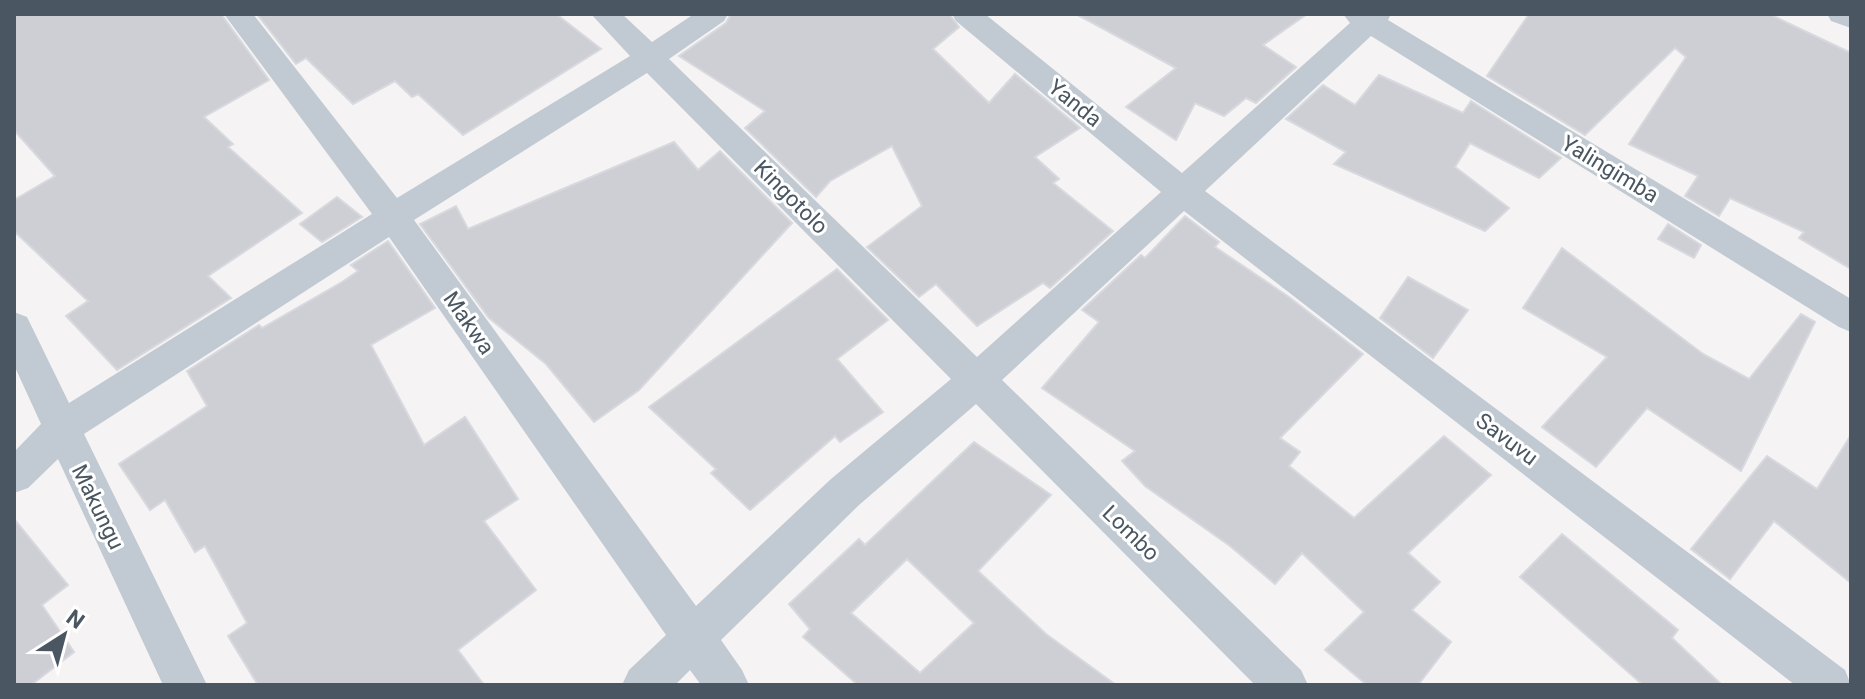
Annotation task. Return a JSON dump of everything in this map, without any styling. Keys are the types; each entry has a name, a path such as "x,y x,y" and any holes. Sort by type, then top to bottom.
{"street":[{"name":"Makwa","path":"238,14 393,217 727,685"},
{"name":"Kingotolo","path":"605,14 976,381"},
{"path":"14,475 34,459 61,428 651,57 714,14"},
{"name":"Yanda","path":"966,14 1184,193"},
{"path":"1841,14 1851,18"},
{"path":"644,685 845,492 976,381 1184,193 1368,16"},
{"name":"Yalingimba","path":"1368,16 1851,317"},
{"name":"Savuvu","path":"1184,193 1830,685"},
{"name":"Makungu","path":"14,327 185,685"},
{"name":"Lombo","path":"976,381 1286,685"}],"building":[{"path":"14,14 221,14 269,80 204,117 233,144 228,147 302,213 208,276 231,298 117,370 66,316 88,301 14,231 14,200 55,176 14,130"},
{"path":"257,14 556,14 601,49 463,135 418,94 412,97 395,81 353,104 306,58 296,64"},
{"path":"731,14 949,14 959,27 933,49 989,103 1015,74 1080,128 1035,157 1059,179 1053,183 1113,231 1050,288 1043,283 977,326 936,284 919,297 867,247 922,206 892,146 830,181 816,197 745,128 765,111 679,56 726,23"},
{"path":"1076,14 1307,14 1263,45 1296,67 1256,103 1246,98 1224,116 1195,103 1176,140 1126,107 1176,68"},
{"path":"1529,14 1769,14 1851,53 1851,269 1799,238 1804,232 1730,198 1719,216 1685,196 1698,176 1629,144 1686,57 1675,48 1585,135 1487,76"},
{"path":"1379,75 1463,113 1471,101 1561,158 1539,178 1470,143 1455,167 1509,208 1485,231 1334,164 1346,152 1286,119 1323,85 1355,105"},
{"path":"674,142 698,170 720,151 792,223 639,390 594,422 546,364 489,318 420,224 456,206 468,229"},
{"path":"337,197 362,217 322,242 300,224"},
{"path":"1185,216 1219,242 1215,247 1289,297 1363,354 1280,438 1300,452 1289,466 1354,518 1444,436 1491,475 1408,553 1440,582 1412,610 1451,642 1418,685 1367,685 1325,650 1364,612 1302,553 1275,584 1230,546 1145,486 1122,461 1135,451 1042,388 1099,322 1082,310 1141,255 1145,258"},
{"path":"1668,224 1701,245 1694,258 1658,239"},
{"path":"388,241 435,308 371,345 424,445 465,417 518,499 484,521 536,590 458,650 484,685 258,685 228,636 247,623 205,546 195,552 165,500 150,510 119,464 207,406 187,371 259,325 262,328 342,282 358,271 351,265"},
{"path":"1562,248 1703,354 1749,379 1801,314 1815,322 1741,471 1647,408 1596,467 1542,427 1607,357 1523,308"},
{"path":"837,269 888,320 837,359 883,412 840,442 835,436 750,510 711,473 716,469 649,407"},
{"path":"1408,277 1468,310 1433,358 1380,318"},
{"path":"1851,435 1851,583 1774,521 1730,579 1691,549 1767,456 1817,489"},
{"path":"974,442 1051,495 978,571 1046,634 1116,685 858,685 803,637 810,629 789,604 859,539 865,545","holes":["907,559 974,623 920,673 851,613"]},
{"path":"14,519 68,585 42,605 74,652 31,685 14,685"},
{"path":"1562,534 1678,630 1672,638 1722,685 1643,685 1520,577"}]}
